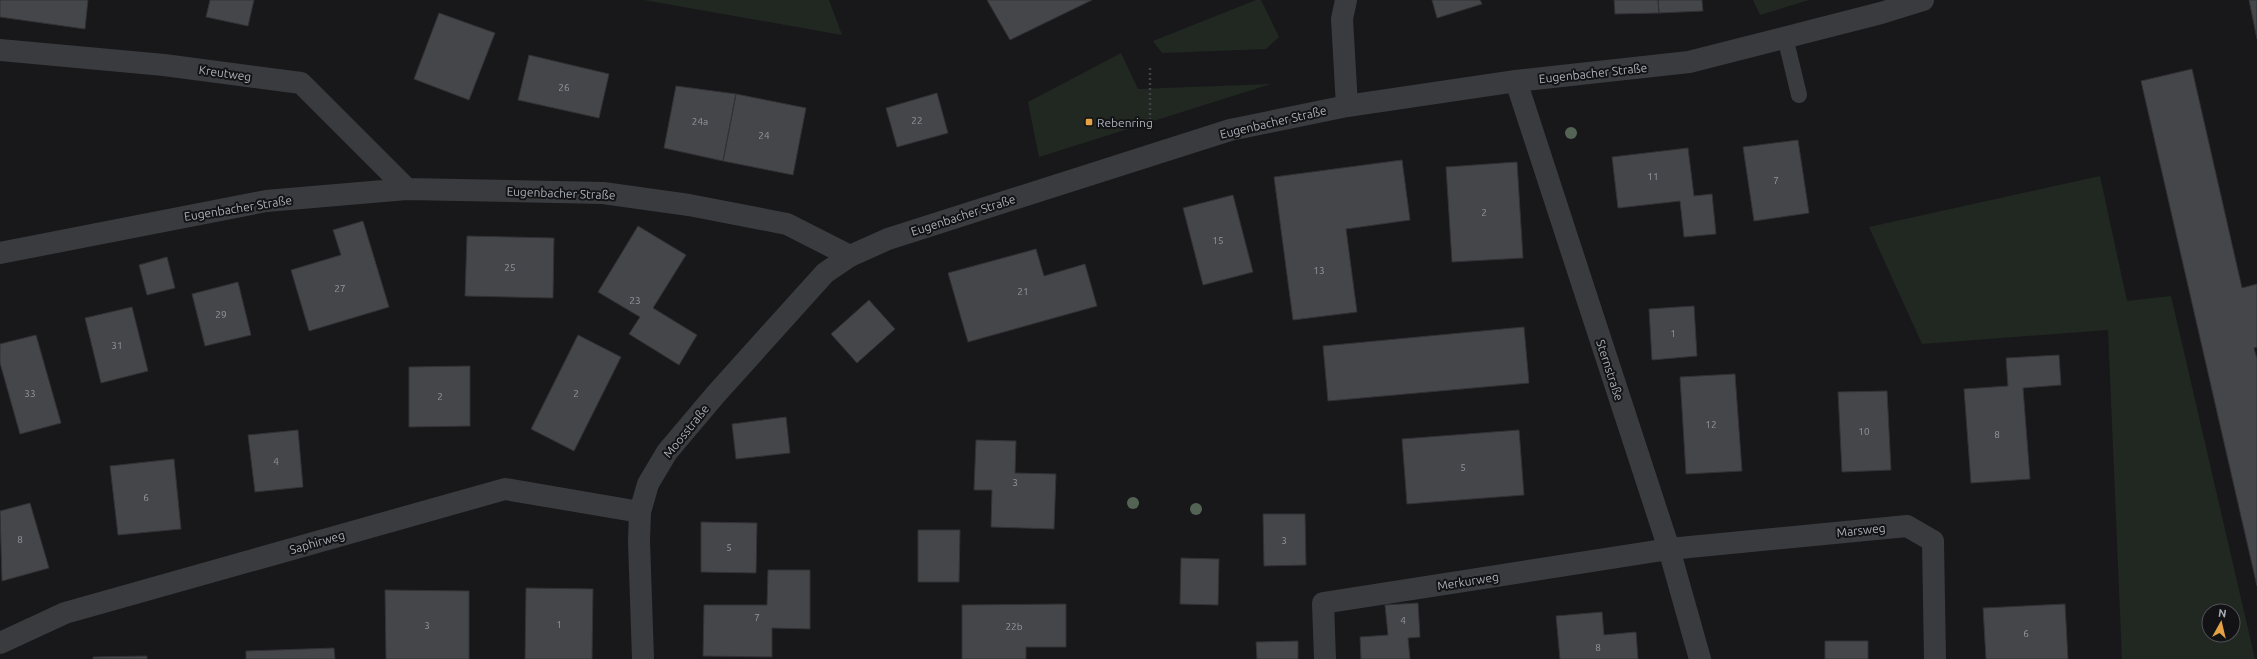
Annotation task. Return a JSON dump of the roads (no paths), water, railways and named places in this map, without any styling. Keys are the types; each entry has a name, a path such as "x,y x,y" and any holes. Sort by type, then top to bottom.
{"street":[{"path":"1346,0 1342,19 1347,106"},
{"name":"Eugenbacher Straße","path":"0,253 266,201 407,189 603,193 689,205 786,224 850,256 888,239 1230,130 1347,106 1516,81 1689,62 1881,13 1923,0"},
{"name":"Kreutweg","path":"0,50 164,65 301,83 407,189"},
{"name":"Sternstraße","path":"1516,81 1669,549 1700,659"},
{"name":"Moosstraße","path":"643,659 640,512 648,484 667,452 716,394 825,273 850,256"},
{"name":"Saphirweg","path":"0,643 65,613 505,489 640,512"},
{"name":"Marsweg","path":"1669,549 1907,526 1933,541 1935,659"},
{"name":"Merkurweg","path":"1325,659 1323,603 1669,549"}],"lane":[{"path":"1785,37 1799,95"}],"place":[{"name":"Rebenring","path":"1089,122"}]}
